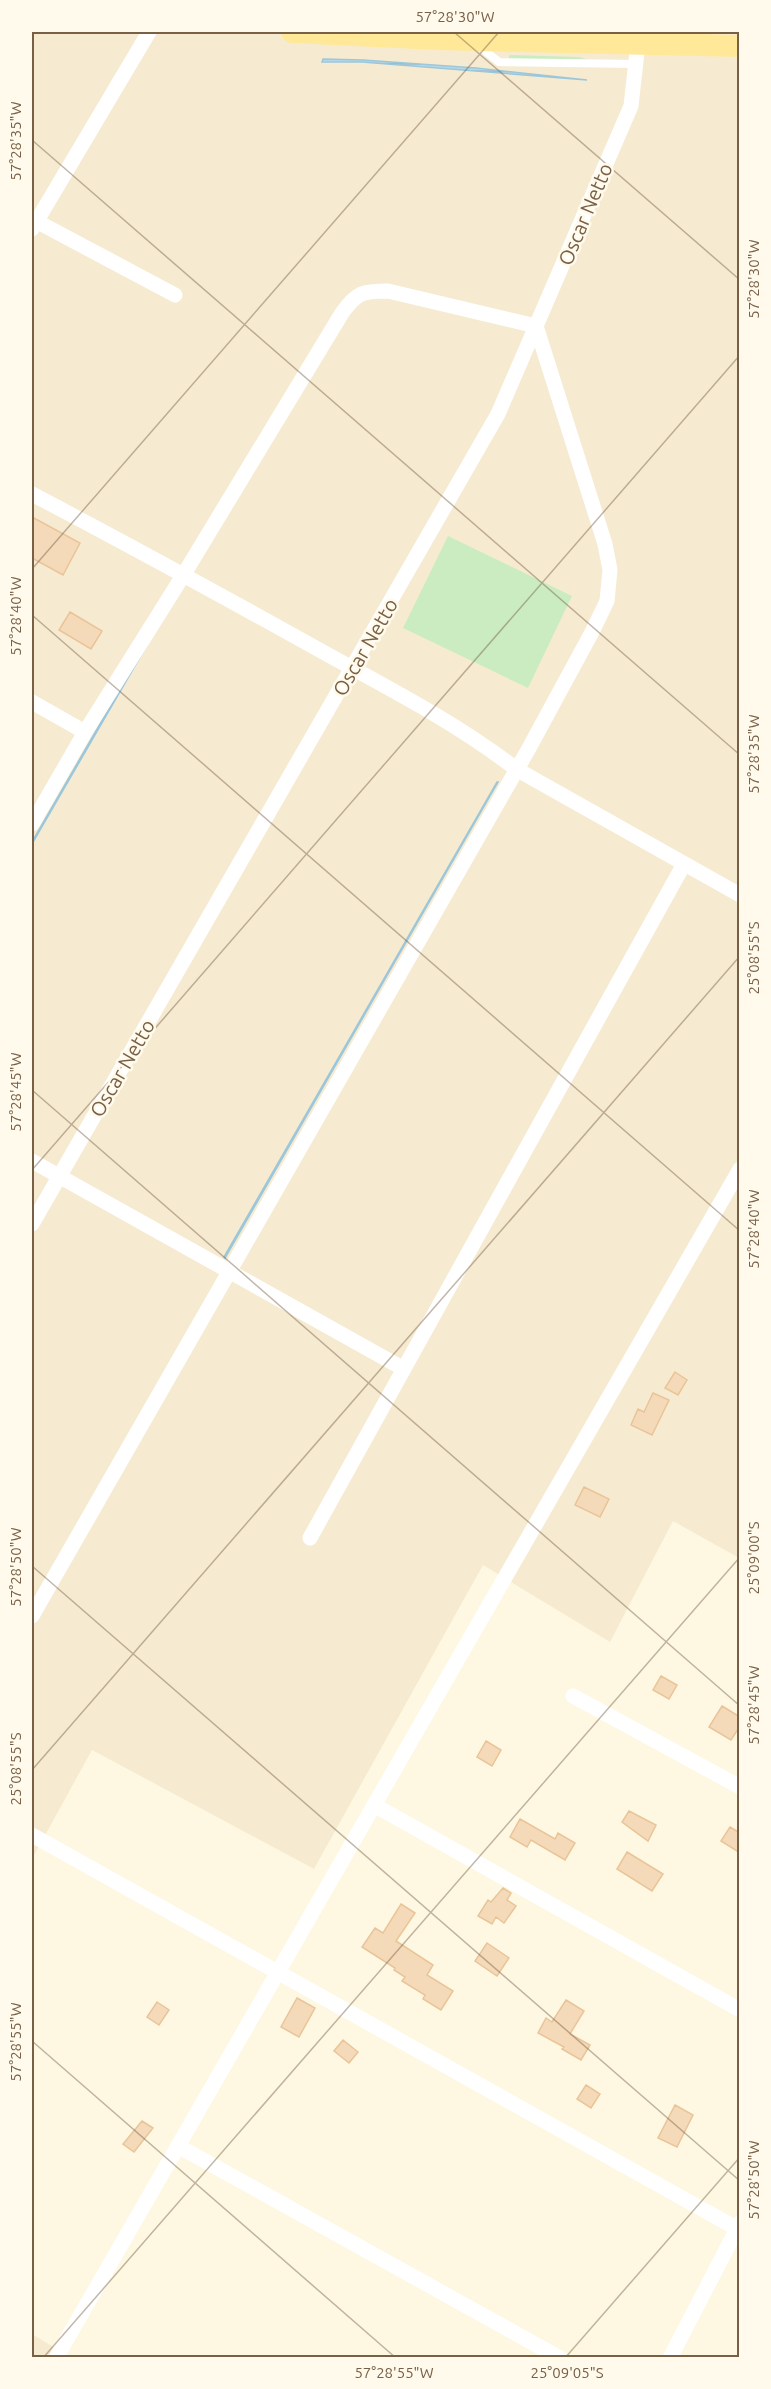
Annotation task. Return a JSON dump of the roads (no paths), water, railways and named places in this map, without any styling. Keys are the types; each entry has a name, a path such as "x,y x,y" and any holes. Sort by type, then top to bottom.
{"main road":[{"path":"292,32 393,38 485,36 637,54 740,46"}],"street":[{"path":"149,32 34,225 175,296"},
{"name":"Oscar Netto","path":"32,1224 498,414 631,106 637,54"},
{"path":"32,824 85,732 354,297 372,291 388,291 536,326 605,544 610,570 606,601 597,622 516,770 32,1616"},
{"path":"32,494 184,574 352,668 485,745 516,770 740,895"},
{"path":"32,702 85,732"},
{"path":"310,1538 684,864"},
{"path":"32,1161 404,1369"},
{"path":"56,2358 740,1168"},
{"path":"573,1696 740,1787"},
{"path":"374,1805 740,2010"},
{"path":"32,1835 277,1973 738,2226 670,2358"},
{"path":"178,2146 560,2358"}],"water":[{"path":"323,59 476,68 587,80 362,62 322,62"},
{"path":"166,612 32,844 32,842"},
{"path":"498,782 225,1258 224,1257"}]}
